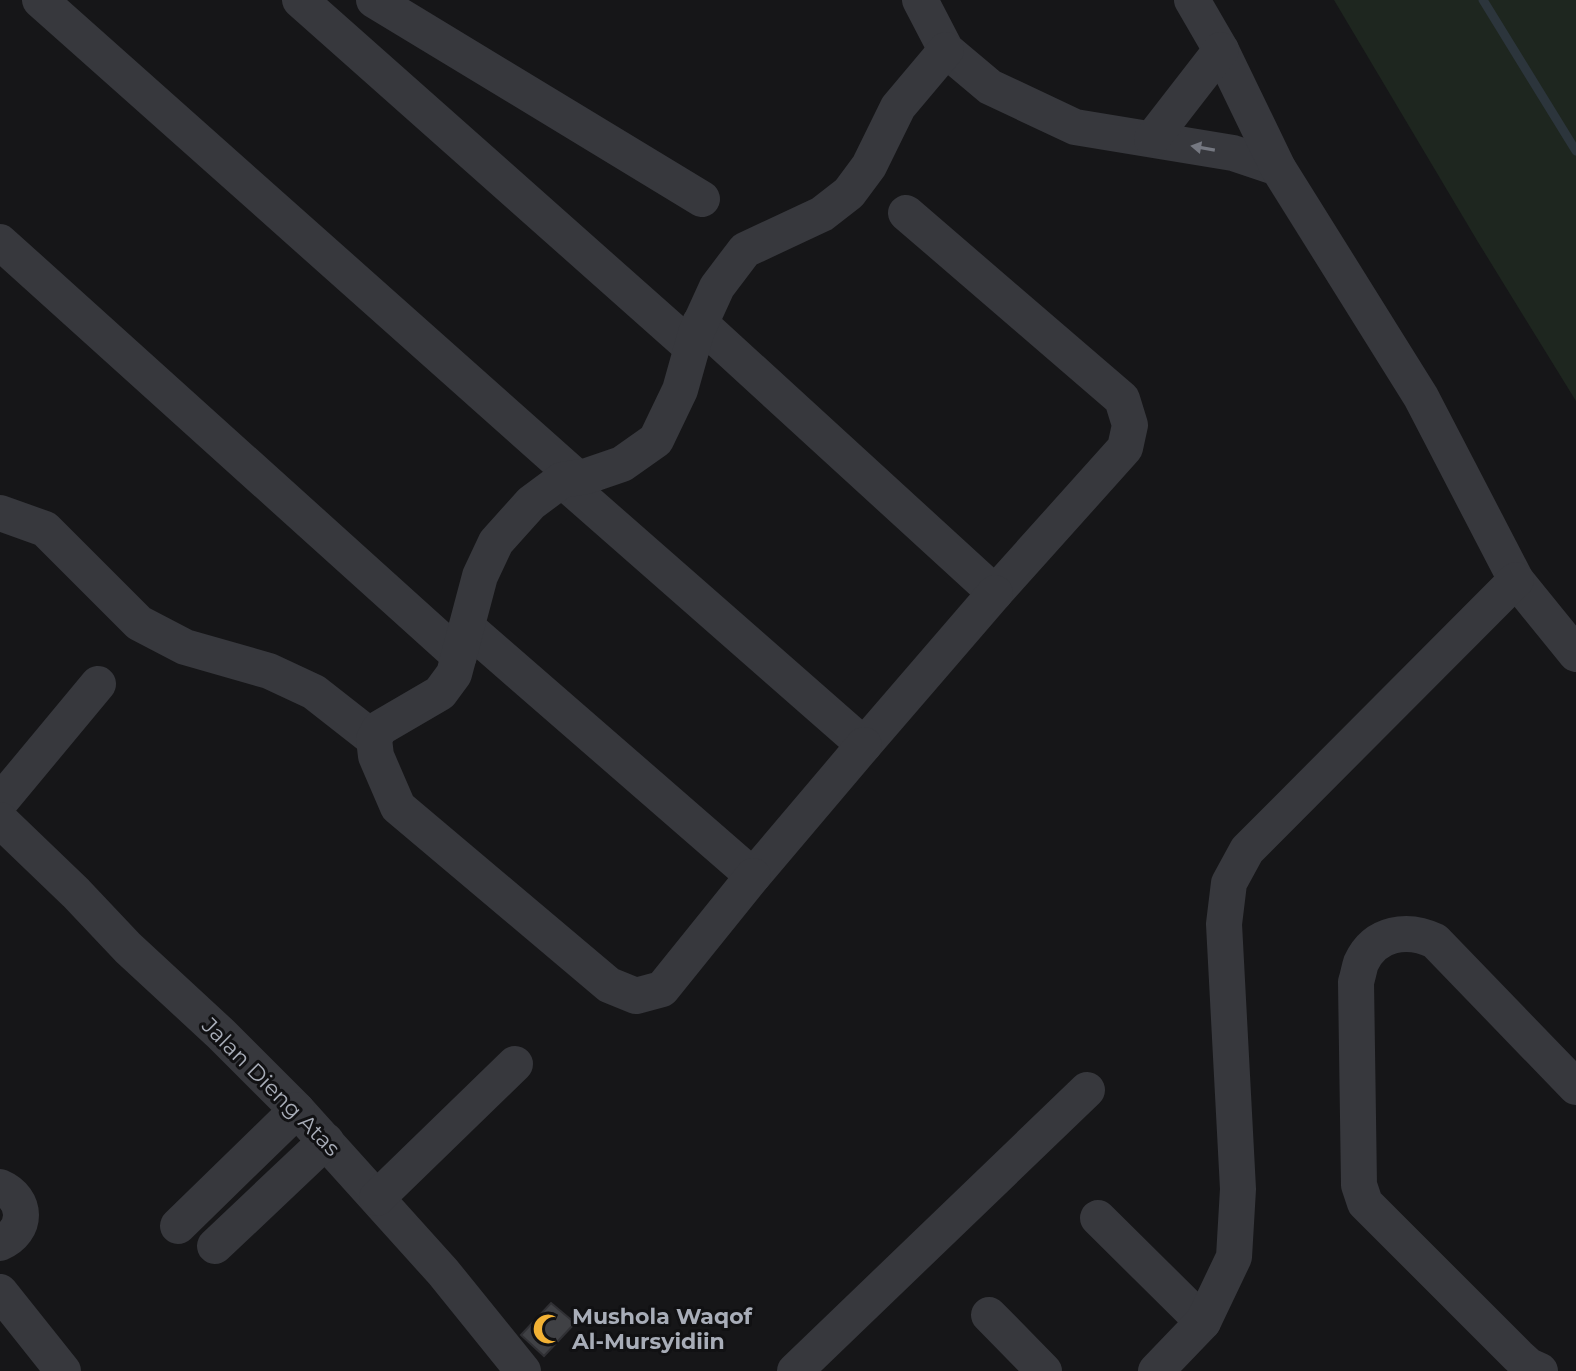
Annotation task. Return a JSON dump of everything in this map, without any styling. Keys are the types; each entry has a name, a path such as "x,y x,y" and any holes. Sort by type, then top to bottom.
{"street":[{"path":"40,0 864,745"},
{"path":"300,0 995,593"},
{"path":"374,0 702,199"},
{"path":"920,0 946,50 990,87 1075,127 1233,153 1278,168"},
{"path":"1192,0 1221,50 1278,168 1421,397 1516,580 1576,654"},
{"path":"906,213 1122,399 1130,425 1125,448 864,745 662,989 636,996 609,985 398,807 376,756 374,739 380,728 440,693 454,674 480,576 496,542 531,503 570,479 622,464 656,440 680,390 696,335 717,287 745,250 822,214 849,193 869,166 898,107 946,50"},
{"path":"1152,139 1221,50"},
{"path":"0,242 464,642 753,876"},
{"path":"0,513 45,529 139,623 185,647 269,671 314,692 374,739"},
{"path":"1156,1371 1203,1322 1234,1257 1238,1189 1224,924 1229,883 1247,850 1516,580"},
{"path":"0,802 98,684"},
{"name":"Jalan Dieng Atas","path":"0,820 297,1110 443,1272 523,1371"},
{"path":"1540,1371 1518,1356 1365,1203 1359,1185 1356,982 1371,948 1402,933 1422,935 1435,941 1576,1087"},
{"path":"377,1198 515,1064"},
{"path":"795,1371 1087,1090"},
{"path":"178,1226 297,1110"},
{"path":"215,1246 326,1141"},
{"path":"0,1187 11,1193 21,1210 18,1229 0,1243"},
{"path":"1098,1218 1203,1322"},
{"path":"0,1292 63,1371"},
{"path":"989,1315 1044,1371"}],"shaded area":[{"path":"1334,0 1576,0 1576,401 1478,242"}],"building":[{"name":"Mushola Waqof Al-Mursyidiin","path":"551,1303 575,1323 544,1356 521,1335"}],"waterway":[{"path":"1483,0 1576,151"}],"place":[{"name":"Mushola Waqof Al-Mursyidiin","path":"548,1329"}]}
